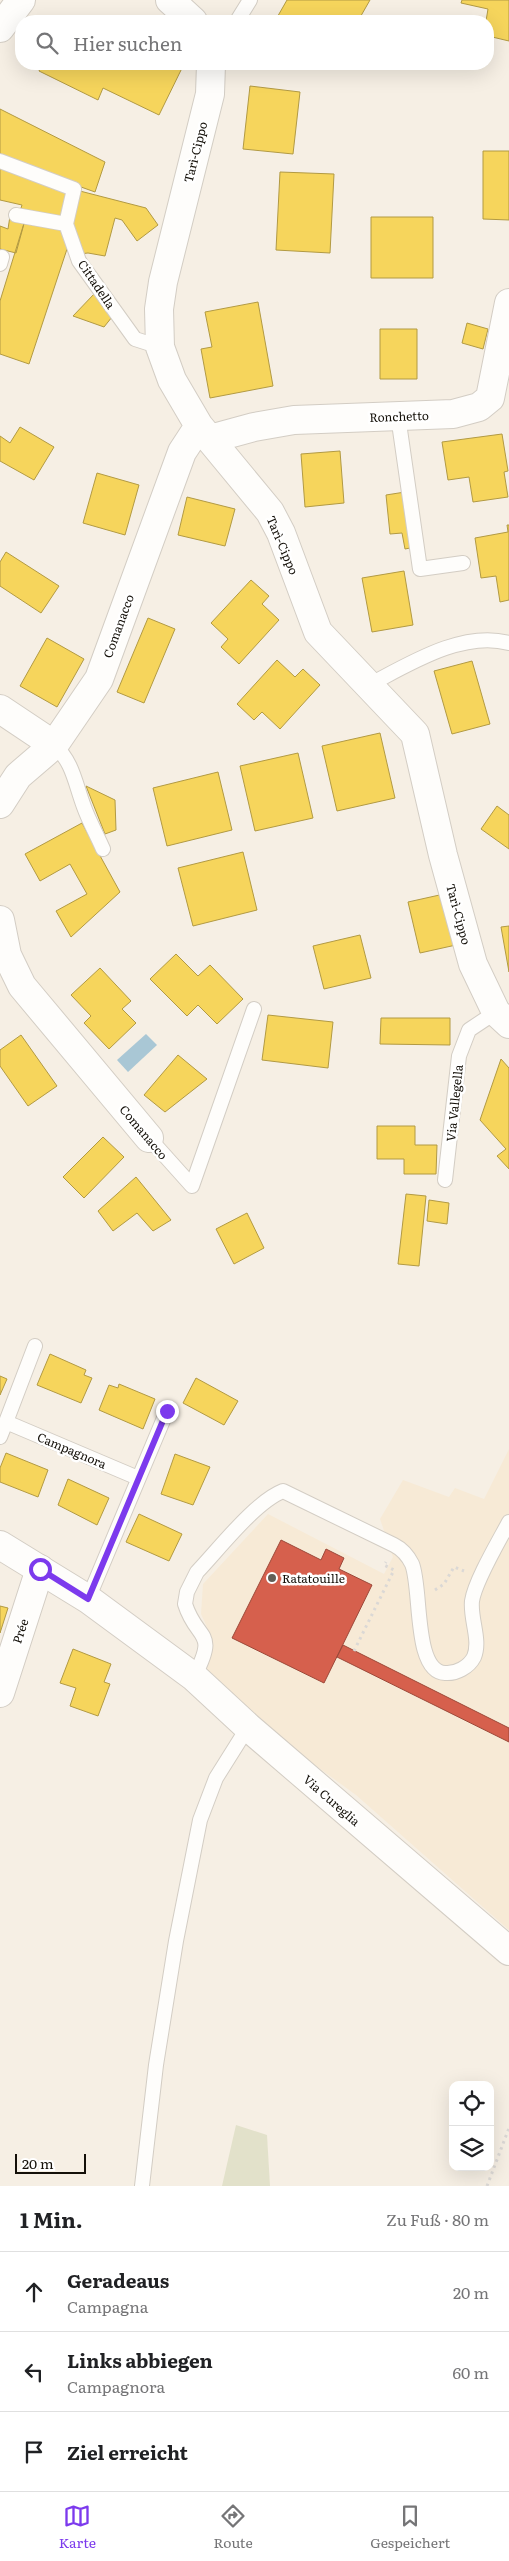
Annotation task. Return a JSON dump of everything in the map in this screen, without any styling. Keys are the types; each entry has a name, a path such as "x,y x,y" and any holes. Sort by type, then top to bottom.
{"street":[{"path":"0,28 21,0"},
{"path":"170,0 186,15"},
{"name":"Tarì-Cippo","path":"211,70 210,94 163,282 159,309 160,347 172,380 205,433 270,512 281,533 318,632 415,734 443,855 473,964 502,1018"},
{"name":"Ronchetto","path":"205,433 294,420 467,412 480,407 499,391 509,303"},
{"name":"Comanacco","path":"0,804 18,776 54,745 99,679 182,452 205,433"},
{"path":"0,709 54,745"},
{"name":"Comanacco","path":"0,920 7,954 22,986 149,1138"},
{"name":"Via Cureglia","path":"0,1545 88,1599 155,1650 194,1676 248,1727 509,1951"},
{"name":"Prée","path":"0,1693 40,1569"}],"lane":[{"path":"241,15 250,0"},
{"path":"0,161 74,189 66,224 16,215"},
{"name":"Cittadella","path":"66,224 79,261 135,339 160,347"},
{"path":"398,416 420,569 462,563"},
{"path":"368,685 438,650 492,638 509,643"},
{"path":"54,745 65,755 69,763 84,808 103,849"},
{"name":"Comanacco","path":"149,1138 192,1186 254,1010"},
{"name":"Via Vallegella","path":"445,1180 459,1056 469,1030 502,1018"},
{"path":"0,1437 35,1346"},
{"path":"88,1599 167,1411"},
{"name":"Campagnora","path":"6,1422 138,1478"},
{"path":"194,1676 203,1660 206,1644 202,1631 187,1610 185,1604 187,1592 197,1572 270,1497 283,1491 394,1545 408,1557 414,1571 426,1659 434,1670 451,1673 464,1668 474,1656 476,1648 472,1600 509,1522"},
{"path":"142,2186 156,2065 176,1941 200,1820 216,1778 248,1727"}],"path":[{"path":"354,1651 394,1570 384,1565 394,1545"},
{"path":"448,1577 454,1567 468,1573"},
{"path":"487,2186 509,2128"}],"shaded area":[{"path":"509,1449 509,1930 356,1795 194,1677 211,1636 201,1614 203,1584 268,1514 384,1574 393,1557 380,1519 403,1480 449,1497 455,1488 484,1499"}],"green space":[{"path":"236,2125 267,2135 270,2186 222,2186"}],"water":[{"path":"146,1034 157,1045 128,1072 117,1060"}],"building: Wohnen":[{"path":"287,0 370,0 361,15 278,15"},
{"path":"462,0 509,0 509,41 494,37 494,15 487,15 488,9 461,3"},
{"path":"181,70 159,115 103,88 98,100 39,71"},
{"path":"250,86 300,92 293,154 243,149"},
{"path":"0,109 105,162 95,192 0,158"},
{"path":"483,151 509,151 509,220 483,219"},
{"path":"0,166 67,189 61,218 20,211 22,205 0,200"},
{"path":"280,172 334,174 330,253 276,250"},
{"path":"76,190 146,208 158,225 137,241 122,220 115,218 105,256 88,253 79,254 67,224"},
{"path":"10,216 25,220 16,253 0,249 0,226 8,229"},
{"path":"371,217 433,217 433,278 371,278"},
{"path":"25,220 61,226 69,243 29,364 0,354 0,301"},
{"path":"95,293 112,317 104,327 73,316"},
{"path":"258,302 273,386 210,398 201,349 212,347 205,312"},
{"path":"467,323 488,329 483,349 462,343"},
{"path":"380,329 417,329 417,379 380,379"},
{"path":"20,427 54,447 34,480 0,461 0,436 10,443"},
{"path":"502,434 508,471 504,472 508,497 473,502 469,477 448,480 442,442"},
{"path":"340,451 344,503 305,507 301,454"},
{"path":"97,473 139,485 125,535 83,523"},
{"path":"405,492 415,547 405,549 402,533 390,534 386,495"},
{"path":"187,497 235,509 225,546 178,535"},
{"path":"507,525 509,525 509,600 500,602 496,576 481,578 475,538 508,532"},
{"path":"6,552 59,586 41,613 0,586 0,562"},
{"path":"404,571 413,625 372,632 362,578"},
{"path":"251,580 269,596 262,604 279,620 239,664 221,647 228,639 211,623"},
{"path":"148,618 175,629 144,703 117,692"},
{"path":"47,638 84,659 57,707 20,686"},
{"path":"277,660 295,677 303,669 320,685 280,729 262,712 254,720 237,704"},
{"path":"472,661 490,724 452,734 434,671"},
{"path":"380,733 395,798 337,811 322,746"},
{"path":"298,753 313,818 255,831 240,766"},
{"path":"218,772 232,830 167,846 153,788"},
{"path":"86,786 115,800 116,830 105,834"},
{"path":"497,806 509,815 509,849 481,829"},
{"path":"82,823 120,892 71,937 56,911 87,894 70,864 40,881 25,854"},
{"path":"243,852 257,910 193,926 178,868"},
{"path":"444,894 456,945 420,953 408,902"},
{"path":"509,926 509,972 501,927"},
{"path":"360,935 371,978 324,989 313,946"},
{"path":"176,954 198,976 210,965 243,999 217,1024 198,1005 187,1016 150,979"},
{"path":"100,968 131,1001 122,1009 136,1023 109,1049 84,1023 91,1016 71,995"},
{"path":"268,1015 333,1022 328,1068 262,1060"},
{"path":"381,1018 450,1018 450,1045 380,1044"},
{"path":"21,1035 57,1086 28,1106 0,1066 0,1050"},
{"path":"178,1055 207,1079 165,1112 144,1095"},
{"path":"501,1059 509,1068 509,1169 497,1156 506,1149 480,1120"},
{"path":"377,1126 415,1126 415,1145 437,1145 436,1174 404,1174 404,1159 377,1159"},
{"path":"103,1137 124,1157 84,1198 63,1177"},
{"path":"136,1177 171,1220 153,1231 137,1213 113,1231 98,1211"},
{"path":"406,1194 426,1196 419,1266 398,1264"},
{"path":"429,1200 449,1203 447,1224 427,1221"},
{"path":"247,1213 264,1248 234,1264 216,1229"},
{"path":"50,1354 86,1370 84,1375 92,1378 81,1403 37,1385"},
{"path":"0,1376 7,1379 0,1395"},
{"path":"196,1378 238,1401 224,1425 183,1403"},
{"path":"119,1384 155,1399 143,1429 99,1410 109,1385 118,1388"},
{"path":"6,1453 48,1470 38,1497 0,1482 0,1468"},
{"path":"175,1454 210,1467 193,1505 161,1494"},
{"path":"68,1479 109,1498 97,1525 58,1505"},
{"path":"139,1514 182,1534 169,1561 126,1542"},
{"path":"0,1606 8,1608 0,1633"},
{"path":"73,1649 111,1664 104,1682 110,1684 98,1716 70,1706 76,1688 60,1683"}],"building: Handel":[{"path":"281,1540 321,1560 326,1549 344,1558 339,1569 372,1585 324,1683 232,1638"},
{"path":"343,1645 509,1728 509,1742 337,1657"}],"place":[{"name":"Ratatouille","path":"272,1578"}],"route":[{"path":"40,1569 88,1599 167,1411"}]}
